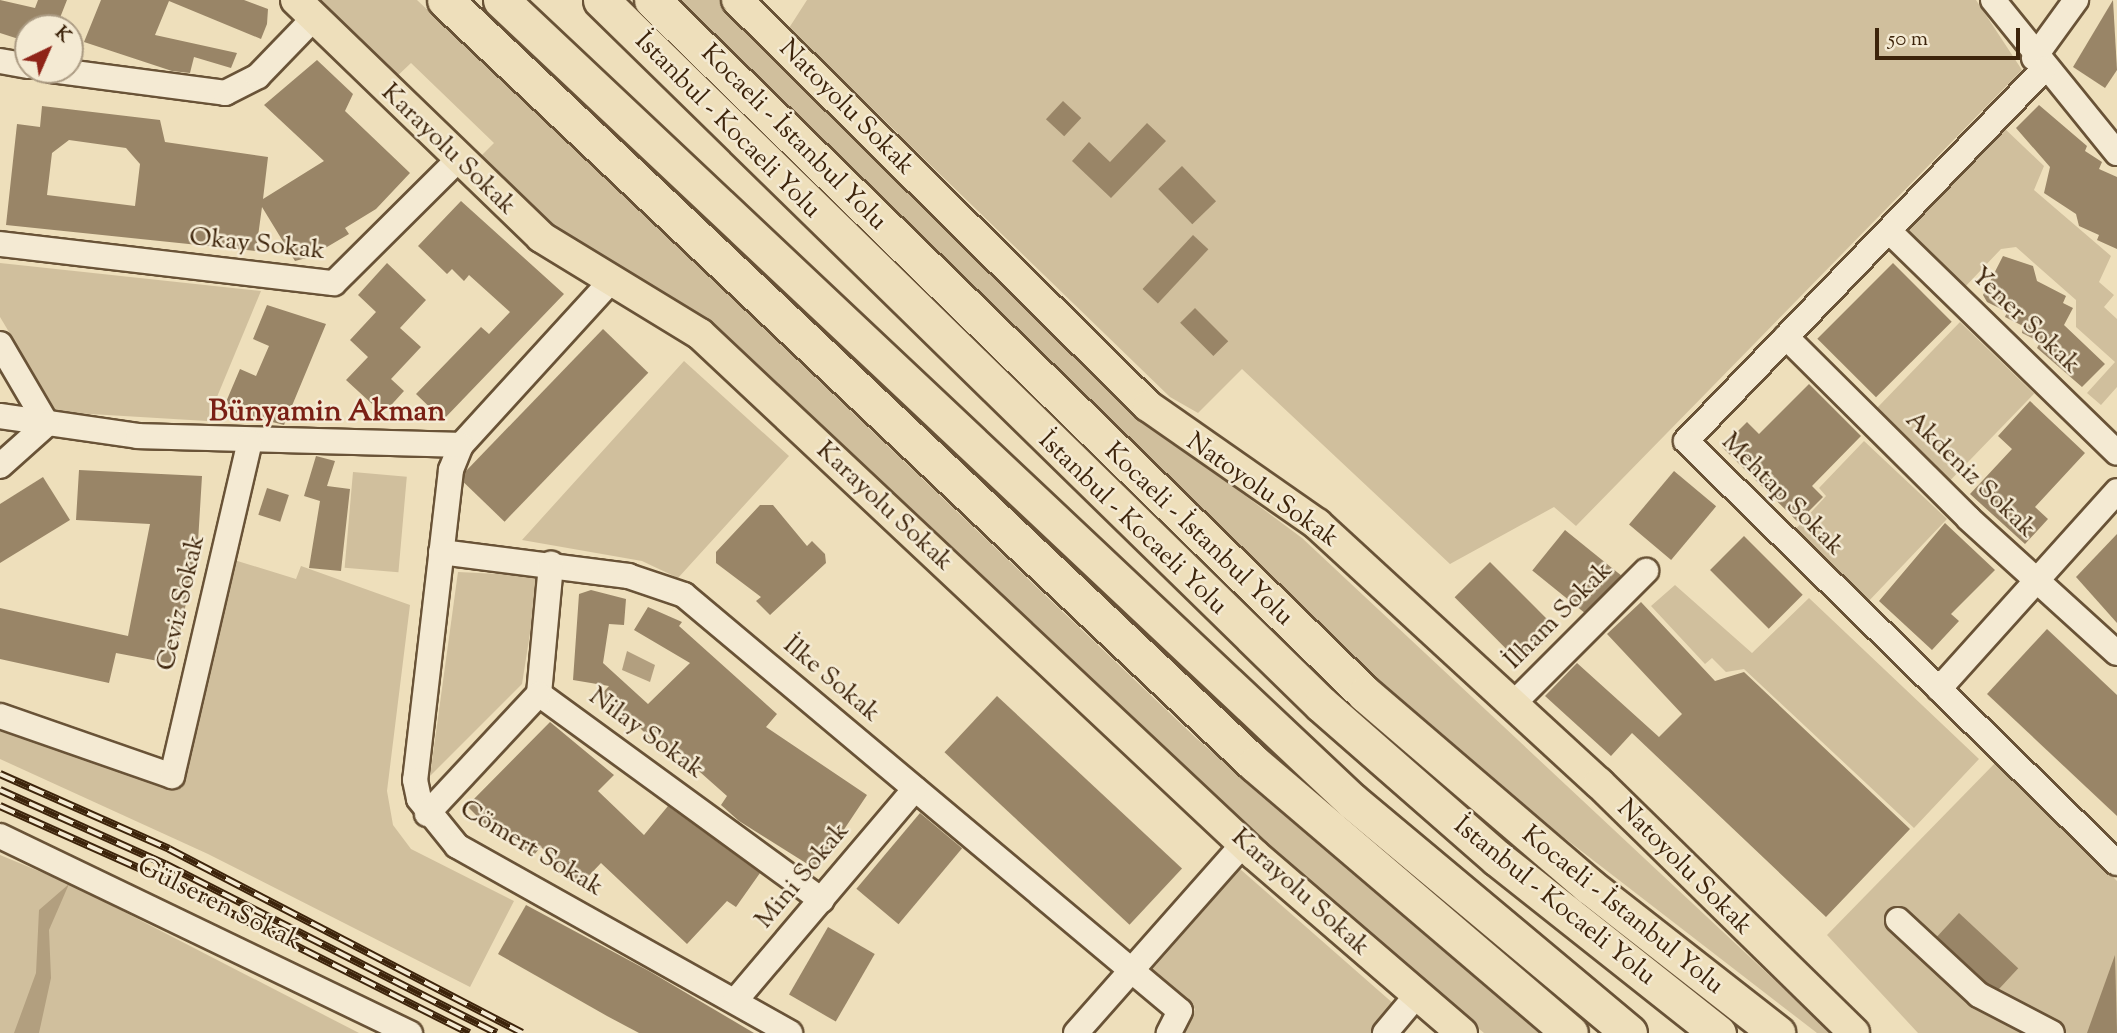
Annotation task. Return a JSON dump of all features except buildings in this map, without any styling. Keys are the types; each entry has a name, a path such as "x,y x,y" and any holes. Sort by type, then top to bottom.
{"highway":[{"path":"445,0 1224,736 1378,875 1570,1033"},
{"path":"501,0 1352,802 1629,1033"},
{"name":"İstanbul - Kocaeli Yolu","path":"601,0 1157,551 1321,704 1506,866 1706,1023"},
{"name":"Kocaeli - İstanbul Yolu","path":"652,0 1355,685 1520,829 1777,1033"}],"main road":[{"name":"Natoyolu Sokak","path":"737,0 1148,406 1317,524 1514,703 1854,1033"},
{"name":"Karayolu Sokak","path":"305,9 457,161 559,251 701,334 1243,844 1462,1033"}],"street":[{"path":"1993,0 2039,64 2117,153"},
{"name":"Mehtap Sokak","path":"2076,0 2039,64 1891,233 1686,441 2117,863"},
{"path":"84,74 225,93 258,76 305,9"},
{"name":"Okay Sokak","path":"0,244 334,283 457,161"},
{"name":"Yener Sokak","path":"1891,233 2117,453"},
{"path":"0,416 47,424 250,442 461,445 610,282"},
{"name":"Akdeniz Sokak","path":"1786,337 2117,653"},
{"path":"0,344 47,424"},
{"path":"0,466 47,424"},
{"name":"Ceviz Sokak","path":"0,716 172,776 250,442"},
{"name":"Cömert Sokak","path":"461,445 441,552 415,780 426,814 457,846 790,1033"},
{"path":"1939,689 2034,576 2117,491"},
{"name":"İlke Sokak","path":"441,552 551,564 651,580 684,595 1180,1011 1169,1033"},
{"path":"426,814 539,694 551,564"},
{"name":"İlham Sokak","path":"1514,703 1646,571"},
{"name":"Nilay Sokak","path":"539,694 822,900"},
{"name":"Mini Sokak","path":"735,1000 915,789"},
{"name":"Gülseren Sokak","path":"0,836 410,1033"},
{"path":"1076,1033 1243,844"},
{"path":"1898,920 1979,995 2052,1033"},
{"path":"1385,1033 1416,996"}],"shaded area":[{"path":"313,0 417,0 1196,738 1541,1033 1484,1033 1292,872 709,325 550,225 476,161 494,143 411,63 393,80"},
{"path":"680,0 722,0 1145,421 1302,538 1831,1033 1817,1033 1519,803 1357,662"},
{"path":"807,0 1976,0 2022,70 1576,526 1554,507 1450,564 1242,369 1198,413 1170,397 789,28"},
{"path":"2003,127 2044,166 2034,190 2111,256 2099,282 2114,295 2104,307 2117,319 2117,387 2101,405 2087,393 2115,362 2076,327 2076,300 2016,247 2001,249 1963,289 1903,232"},
{"path":"0,263 261,291 207,421 57,412 0,317"},
{"path":"1960,322 2034,394 1948,483 1874,411"},
{"path":"684,361 789,456 678,578 642,561 522,540"},
{"path":"1864,441 1947,519 1865,605 1791,534 1826,496 1819,488"},
{"path":"353,472 407,477 398,572 345,568"},
{"path":"231,559 296,579 301,566 410,605 387,791 393,825 411,849 514,901 470,987 208,854 0,759 0,723 177,786"},
{"path":"458,572 539,576 522,684 430,776"},
{"path":"1675,585 1752,653 1809,598 1979,759 1914,828 1744,669 1726,672 1712,658 1705,664 1651,606"},
{"path":"627,651 655,665 650,682 622,670"},
{"path":"1998,760 2117,881 2117,1033 1918,1033 1827,935"},
{"path":"0,855 70,884 359,1033 0,1033"},
{"path":"1240,869 1395,1005 1371,1033 1184,1033 1195,1009 1151,971"},
{"path":"69,884 49,930 51,978 39,1033 14,1033 36,973 39,910"}],"railway":[{"path":"0,774 169,849 522,1033"},
{"path":"0,790 165,864 496,1033"},
{"path":"0,806 161,878 469,1033"}],"district":[{"name":"Bünyamin Akman","path":"327,413"}]}
